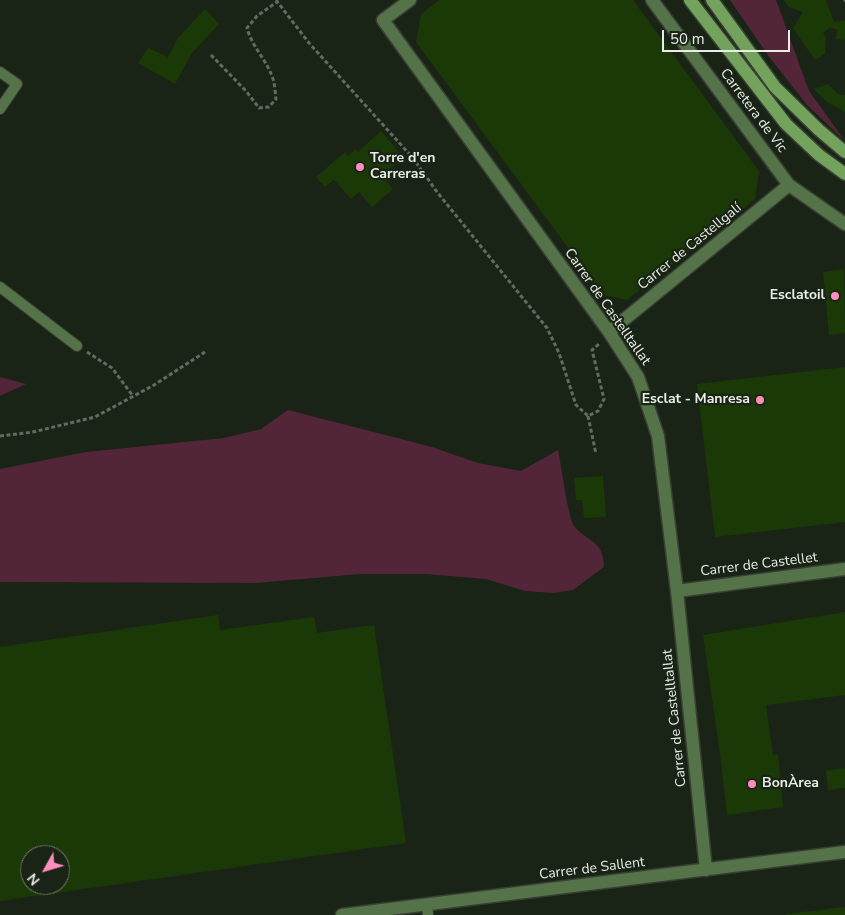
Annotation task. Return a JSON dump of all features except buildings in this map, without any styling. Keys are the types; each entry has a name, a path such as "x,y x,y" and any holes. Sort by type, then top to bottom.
{"main road":[{"path":"690,0 786,124 820,155 845,174"},
{"path":"712,0 775,87 819,130 845,152"}],"street":[{"name":"Carrer de Castelltallat","path":"410,0 383,20 610,334 638,377 658,436 677,591 706,870"},
{"name":"Carretera de Vic","path":"652,0 790,185 845,224"},
{"name":"Carrer de Castellgalí","path":"610,334 790,185"},
{"name":"Carrer de Castellet","path":"677,591 845,569"},
{"name":"Carrer de Sallent","path":"342,915 427,910 845,852"}],"lane":[{"path":"0,72 17,84 0,109"},
{"path":"0,286 78,346"}],"path":[{"path":"210,55 246,91 259,108 270,108 276,99 273,79 264,60 251,42 247,28 257,16 276,1 309,44 413,158 437,192 547,328 559,353 576,405 588,416 596,454"},
{"path":"588,416 598,411 604,399 592,350 610,334"},
{"path":"78,346 112,368 133,396"},
{"path":"0,436 33,432 96,417 205,352"}],"shaded area":[{"path":"730,0 776,0 809,91 845,141 807,105 770,58"},
{"path":"0,377 26,384 0,396"},
{"path":"288,410 432,447 478,463 521,471 558,450 571,519 577,530 601,550 604,567 573,590 554,593 525,591 486,579 425,574 360,574 256,583 0,582 0,469 86,452 224,438 261,429"}],"place":[{"name":"Torre d'en Carreras","path":"360,167"},
{"name":"Esclatoil","path":"835,296"},
{"name":"Esclat - Manresa","path":"760,400"},
{"name":"BonÀrea","path":"752,784"}]}
